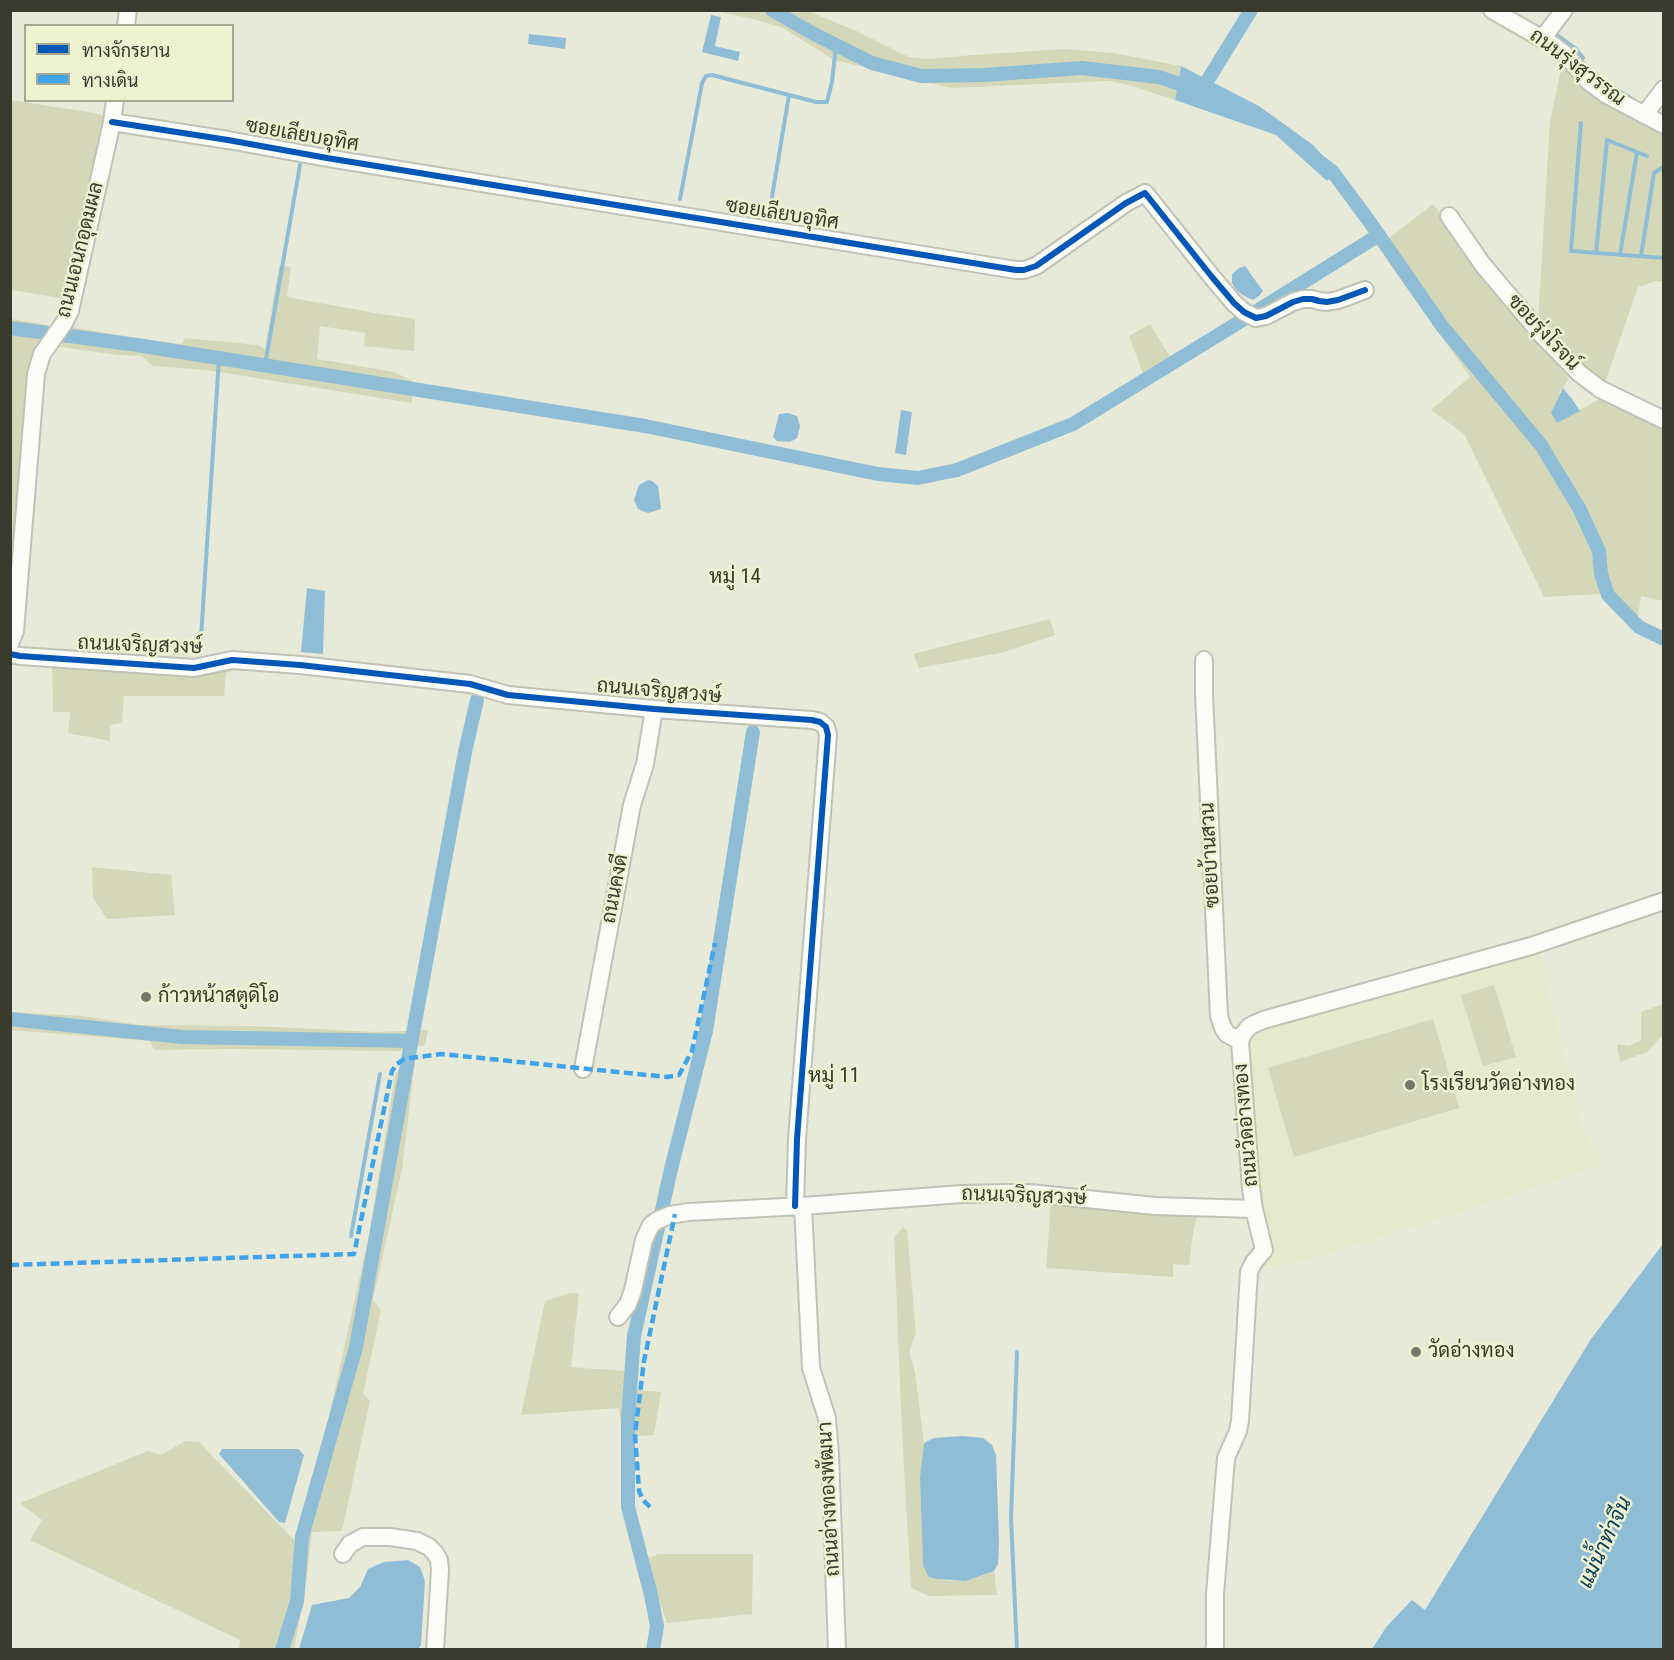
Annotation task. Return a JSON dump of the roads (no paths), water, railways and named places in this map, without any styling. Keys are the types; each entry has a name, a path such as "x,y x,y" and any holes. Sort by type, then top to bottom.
{"street":[{"name":"ถนนรุ่งสุวรรณ","path":"1492,10 1566,55 1588,81 1607,95 1664,125"},
{"path":"1542,39 1564,10"},
{"path":"1644,116 1664,89"},
{"name":"ถนนเอนกอุดมผล","path":"10,644 15,632 36,374 42,354 64,324 70,311 115,102"},
{"name":"ซอยเลียบอุทิศ","path":"112,122 1016,270 1036,266 1126,203 1145,193 1234,303 1250,315 1266,316 1303,299 1327,302 1365,290"},
{"name":"ซอยรุ่งโรจน์","path":"1449,216 1483,265 1542,335 1579,373 1600,389 1664,420"},
{"name":"ถนนเจริญสวงษ์","path":"10,654 194,668 232,660 300,665 470,684 508,695 820,722 826,727 828,735 797,1139 799,1206"},
{"name":"ซอยบ้านสวน","path":"1204,660 1219,1016 1227,1034 1240,1041"},
{"name":"ถนนคงดี","path":"583,1070 632,804 645,764 654,709"},
{"name":"ถนนวัดอ่างทอง","path":"1214,1650 1215,1594 1226,1458 1240,1421 1249,1272 1264,1250 1254,1209 1240,1041 1243,1034 1250,1026 1263,1020 1537,944 1664,901"},
{"name":"ถนนเจริญสวงษ์","path":"618,1317 628,1304 644,1240 651,1225 664,1217 688,1212 1007,1193 1029,1193 1155,1206 1254,1209"},
{"name":"ถนนอ่างทองพัฒนา","path":"799,1206 811,1368 827,1418 837,1650"},
{"path":"343,1554 350,1544 363,1537 390,1537 417,1541 435,1553 439,1560 440,1570 435,1650"}],"water":[{"path":"711,15 721,17 715,46 740,52 738,61 702,52"},
{"path":"529,34 566,38 565,49 528,44"},
{"path":"1181,66 1259,106 1313,145 1337,171 1327,181 1276,135 1175,100"},
{"path":"1245,266 1263,291 1253,300 1237,291 1232,283 1232,274"},
{"path":"1563,388 1580,411 1557,423 1551,413"},
{"path":"901,410 912,412 906,455 895,453"},
{"path":"788,413 797,416 800,426 797,438 790,442 777,441 773,437 779,414"},
{"path":"648,480 658,486 661,509 648,513 638,509 634,500 639,485"},
{"path":"307,588 325,591 323,654 301,652"},
{"name":"แม่น้ำท่าจีน","path":"1663,1244 1663,1649 1372,1649 1387,1626 1412,1600 1425,1610 1591,1339"},
{"path":"963,1436 983,1438 992,1445 996,1455 998,1564 994,1571 966,1581 937,1579 929,1577 923,1566 920,1477 924,1443 934,1438"},
{"path":"222,1449 298,1449 304,1455 285,1523 279,1522 219,1454"},
{"path":"408,1560 420,1567 425,1581 421,1645 418,1649 299,1649 312,1605 349,1598 360,1587 368,1569 384,1562"}],"waterway":[{"path":"772,10 872,63 921,76 984,75 1082,68 1159,77 1194,89"},
{"path":"1201,91 1251,10"},
{"path":"1557,35 1576,49 1583,58"},
{"path":"680,199 702,83 706,76 712,75 816,102 827,102 832,82 836,45"},
{"path":"1596,74 1632,99"},
{"path":"769,215 789,95"},
{"path":"1581,123 1571,251 1664,258"},
{"path":"1596,253 1607,140 1647,156"},
{"path":"1620,255 1637,152"},
{"path":"1320,162 1332,171 1442,326 1541,445 1579,508 1599,551 1601,574 1608,595 1639,627 1664,639"},
{"path":"265,365 300,165"},
{"path":"1641,256 1654,173 1662,168"},
{"path":"10,328 137,345 645,426 878,474 918,478 957,470 1073,424 1379,235"},
{"path":"200,653 219,358"},
{"path":"282,1650 297,1601 302,1537 356,1347 465,752 477,700"},
{"path":"653,1650 657,1626 628,1507 628,1419 634,1336 671,1169 706,1031 753,732"},
{"path":"10,1019 182,1037 411,1041"},
{"path":"351,1236 380,1074"},
{"path":"1017,1352 1011,1518 1017,1650"}],"place":[{"name":"ก้าวหน้าสตูดิโอ","path":"146,997"},
{"name":"โรงเรียนวัดอ่างทอง","path":"1410,1085"},
{"name":"วัดอ่างทอง","path":"1416,1352"}],"district":[{"name":"หมู่ 14","path":"735,578"},
{"name":"หมู่ 11","path":"834,1077"}]}
